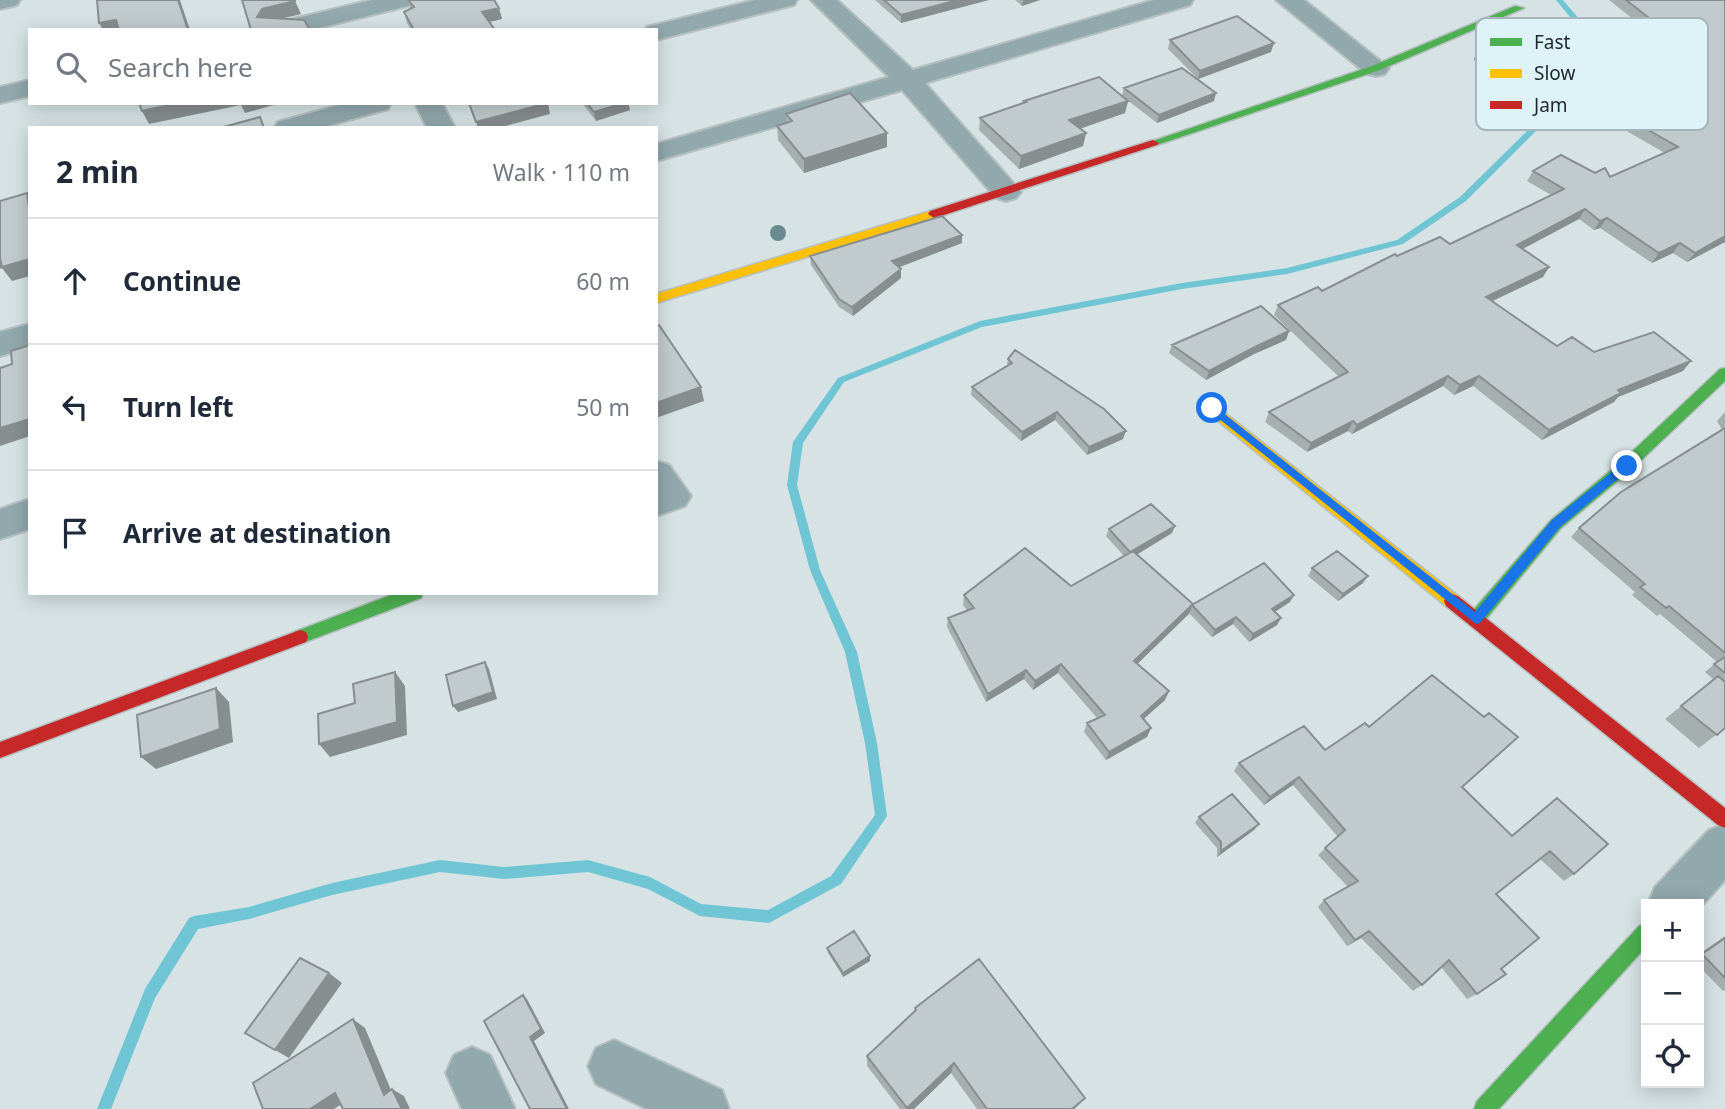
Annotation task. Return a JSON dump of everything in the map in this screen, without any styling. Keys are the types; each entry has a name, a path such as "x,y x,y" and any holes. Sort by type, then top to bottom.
{"street":[{"path":"0,2 8,0"},
{"path":"284,28 375,3 403,0"},
{"path":"658,32 785,0"},
{"path":"823,0 909,80 1006,192"},
{"path":"658,152 1181,0"},
{"path":"1288,0 1376,68"},
{"path":"375,3 388,28"},
{"path":"1495,18 1519,8"},
{"path":"658,298 1006,192 1376,68 1476,26"},
{"path":"0,95 28,88"},
{"path":"295,126 371,105"},
{"path":"429,105 440,126"},
{"path":"0,344 28,336"},
{"path":"1476,619 1556,524 1627,466 1725,373"},
{"path":"1212,408 1725,819"},
{"path":"658,478 672,496 658,501"},
{"path":"0,524 28,515"},
{"path":"0,750 410,595"},
{"path":"1677,899 1725,846"},
{"path":"1485,1109 1641,938"},
{"path":"614,1066 703,1109"}],"path":[{"path":"1410,54 1476,58"}],"building":[{"path":"97,0 178,0 187,28 118,28 116,20 99,23"},
{"path":"242,0 295,0 262,9 257,17 304,20 309,28 250,28"},
{"path":"408,0 494,0 499,8 482,12 494,28 413,28 404,12 414,7"},
{"path":"884,0 958,0 901,15"},
{"path":"1626,0 1725,0 1725,236 1695,253 1680,243 1659,253 1607,218 1600,221 1585,209 1517,245 1549,267 1486,297 1557,346 1572,337 1594,352 1654,332 1691,361 1618,390 1621,393 1549,430 1479,376 1460,385 1448,376 1357,425 1353,421 1311,443 1269,412 1348,372 1278,305 1318,287 1322,291 1395,254 1397,256 1440,237 1450,244 1564,189 1533,171 1561,155 1595,173 1605,168 1610,177 1678,147 1648,130 1708,130 1708,18 1649,18"},
{"path":"1237,16 1274,43 1200,71 1170,40"},
{"path":"1182,68 1216,93 1159,115 1124,88"},
{"path":"1099,77 1128,101 1069,120 1086,133 1021,156 980,118 1026,102 1024,101"},
{"path":"850,93 887,133 804,159 777,126 792,121 786,114"},
{"path":"140,105 169,105 142,111"},
{"path":"470,105 540,105 476,122"},
{"path":"589,105 617,105 594,112"},
{"path":"260,117 263,126 227,126"},
{"path":"27,193 28,260 2,267 0,258 0,201"},
{"path":"942,216 962,235 892,261 901,269 852,307 839,299 810,256"},
{"path":"1261,306 1289,331 1209,371 1172,345"},
{"path":"658,325 701,387 658,402"},
{"path":"28,346 28,420 0,428 0,368 12,364 11,351"},
{"path":"1015,350 1104,409 1126,431 1089,447 1057,412 1022,432 972,387 1012,363 1008,359"},
{"path":"1725,428 1725,653 1669,606 1666,608 1640,587 1645,584 1579,528 1621,492"},
{"path":"1151,504 1175,526 1130,552 1109,529"},
{"path":"1025,548 1071,586 1133,551 1193,604 1134,661 1169,691 1141,716 1151,728 1109,752 1087,723 1105,715 1061,664 1035,681 1026,670 988,694 948,618 974,608 964,595"},
{"path":"1337,551 1368,576 1343,594 1312,568"},
{"path":"1264,563 1294,595 1272,609 1281,618 1253,634 1236,617 1215,630 1192,605"},
{"path":"1725,657 1725,673 1714,664"},
{"path":"485,662 493,692 453,706 446,675"},
{"path":"395,672 397,722 319,744 318,714 355,703 353,684"},
{"path":"1432,675 1484,717 1489,713 1518,737 1462,787 1512,836 1557,798 1608,844 1574,874 1550,851 1496,894 1539,938 1501,969 1506,974 1477,994 1449,960 1422,985 1369,931 1355,940 1324,900 1358,881 1325,848 1345,830 1299,777 1270,797 1239,763 1304,726 1325,750 1365,723 1369,727"},
{"path":"1718,676 1725,682 1725,728 1717,735 1681,706"},
{"path":"216,688 220,729 141,757 137,715"},
{"path":"1232,794 1259,824 1221,851 1221,842 1199,817"},
{"path":"854,931 870,956 843,973 827,948"},
{"path":"1725,938 1725,978 1704,956 1704,953"},
{"path":"300,958 329,973 275,1050 245,1033"},
{"path":"979,959 1085,1098 1072,1109 987,1109 954,1063 907,1108 867,1056 916,1010 915,1008"},
{"path":"523,995 541,1029 530,1037 567,1109 530,1109 484,1021"},
{"path":"353,1019 384,1095 392,1089 402,1109 343,1109 335,1093 310,1109 263,1109 253,1083"}],"waterway":[{"path":"1559,0 1574,18"},
{"path":"104,1109 150,994 194,923 249,913 332,889 440,866 504,873 588,866 650,883 700,910 769,917 836,880 881,816 871,743 851,652 815,570 792,485 798,442 841,380 980,324 1182,286 1287,271 1400,242 1463,199 1533,130"}],"traffic: fast":[{"path":"1495,18 1519,8"},
{"path":"1153,143 1376,68 1476,26"},
{"path":"1476,619 1556,524 1627,465 1725,373"},
{"path":"300,637 410,595"},
{"path":"1485,1109 1641,938"}],"traffic: slow":[{"path":"658,298 934,214"},
{"path":"1212,408 1452,601"}],"traffic: jam":[{"path":"934,214 1153,143"},
{"path":"1452,601 1725,819"},
{"path":"0,750 300,637"}],"route":[{"path":"1212,408 1476,619 1556,524 1627,466"}]}
